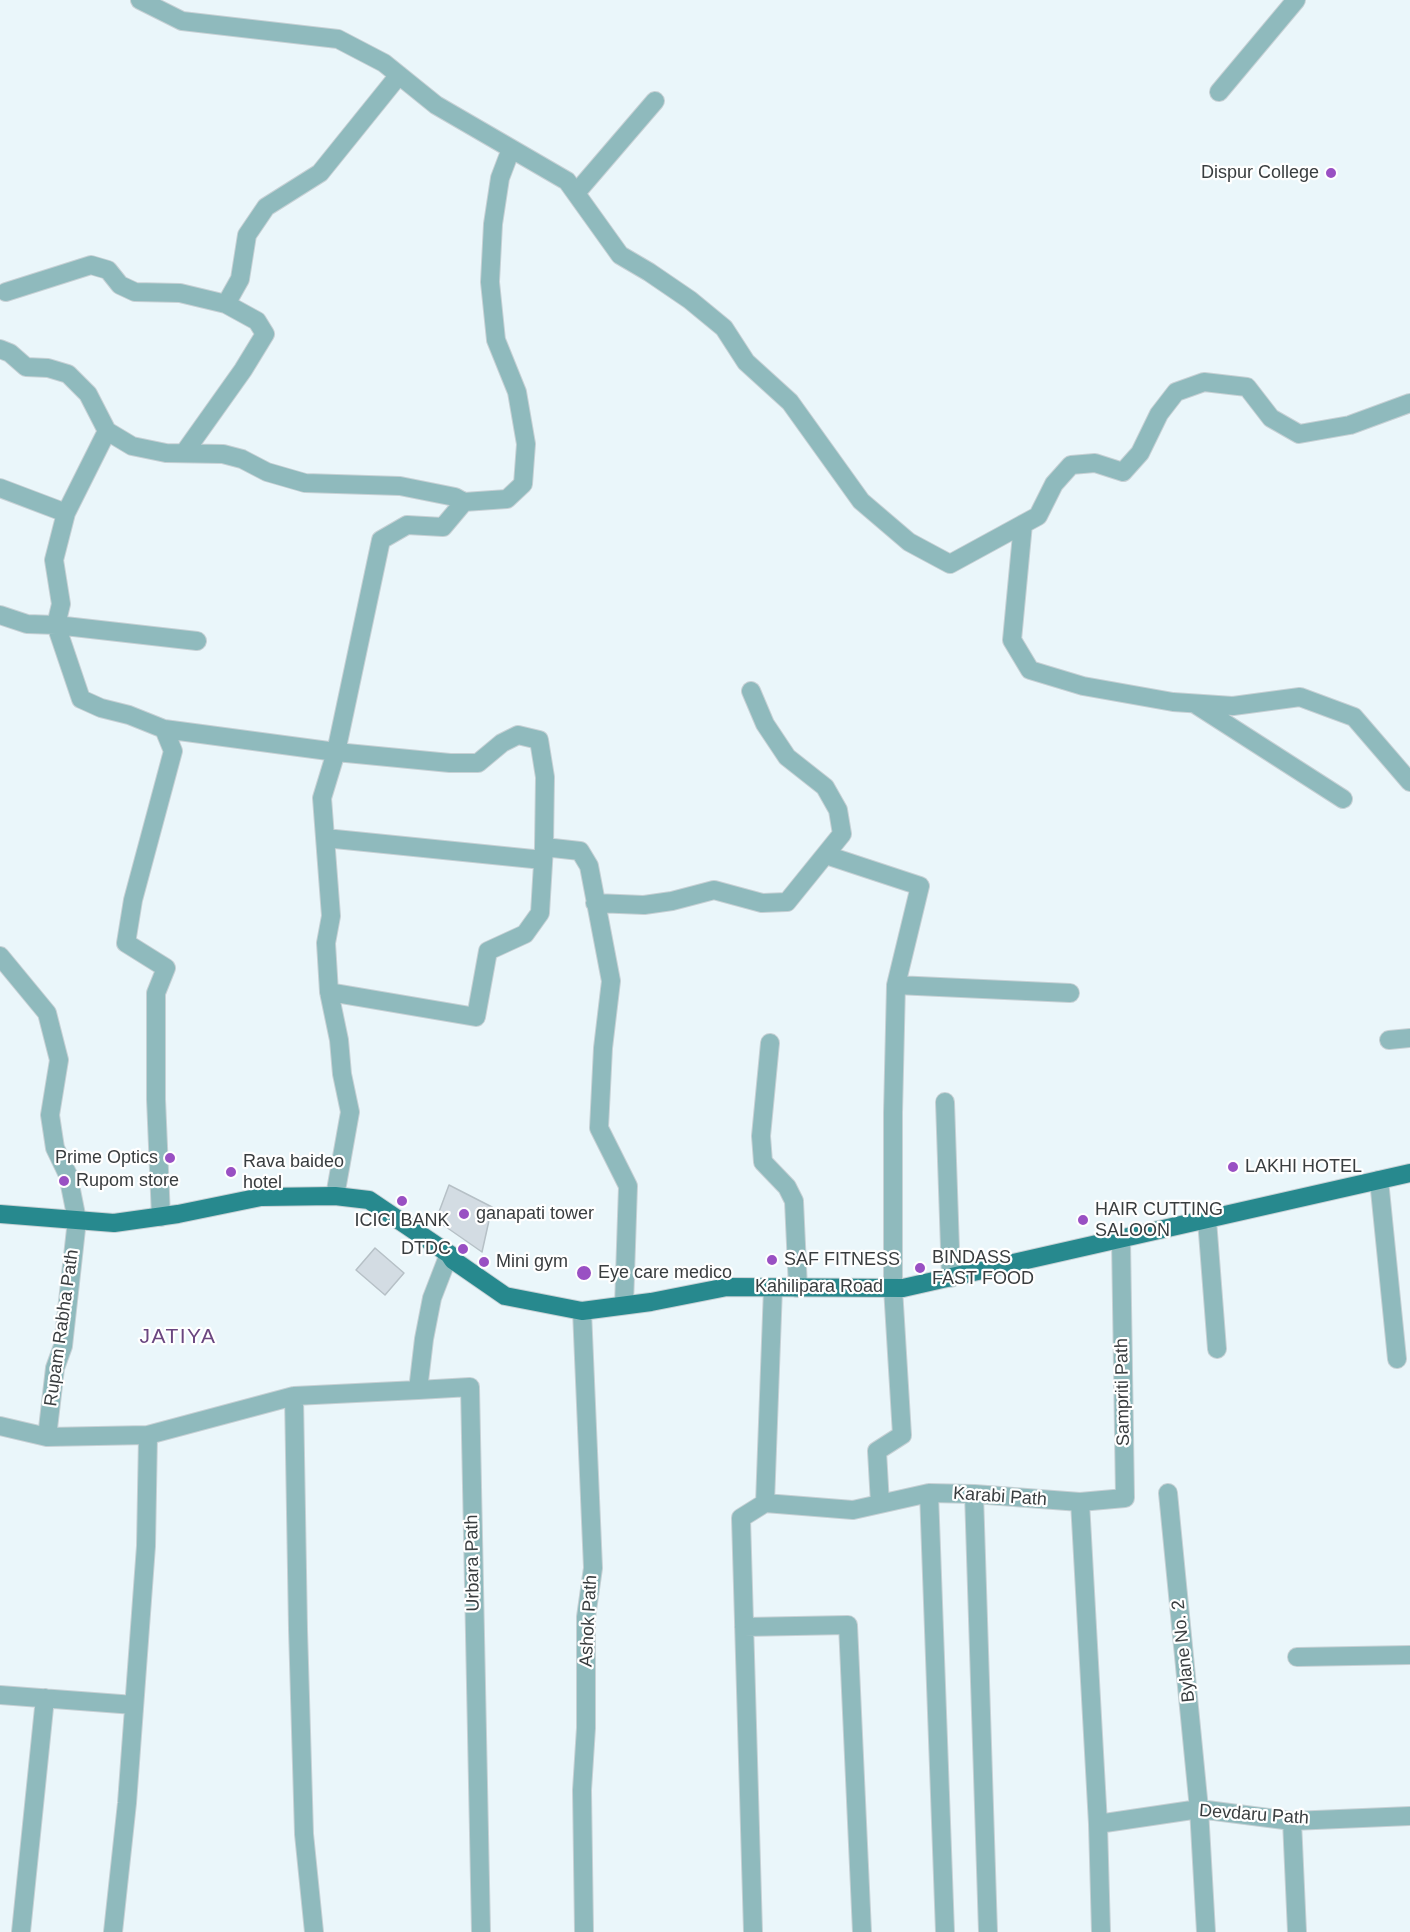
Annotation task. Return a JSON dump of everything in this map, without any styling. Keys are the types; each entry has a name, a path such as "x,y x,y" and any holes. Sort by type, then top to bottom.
{"main road":[{"name":"Kahilipara Road","path":"0,1214 114,1223 161,1217 261,1197 335,1196 369,1200 449,1254 453,1260 505,1296 582,1311 727,1287 903,1288 1410,1173"}],"street":[{"path":"140,0 182,21 338,39 384,63 436,105 567,181 620,255 650,272 690,300 724,328 746,362 790,402 861,501 909,542 950,564 1038,516 1054,484 1071,465 1095,463 1123,472 1140,453 1159,414 1176,392 1204,382 1247,387 1271,418 1299,434 1350,425 1410,402"},
{"path":"1219,92 1296,0"},
{"path":"226,304 240,279 247,235 266,207 320,173 399,75"},
{"path":"576,193 656,101"},
{"path":"0,349 10,353 26,367 48,368 68,374 88,394 107,431 132,446 166,453 223,454 242,459 267,472 305,483 400,486 455,497 464,502 507,499 523,484 526,444 517,392 496,340 490,282 496,201 500,178 511,149"},
{"path":"6,292 91,265 108,270 120,285 135,292 180,293 226,304 257,321 265,334 243,370 184,453"},
{"path":"107,431 66,513 54,560 61,604 56,625 81,699 164,729 336,752 450,763 477,763 502,743 519,735 539,740 545,777 544,854 540,913 525,934 488,951 476,1017 329,992"},
{"path":"0,488 66,513"},
{"path":"335,1196 350,1112 329,992 326,944 331,916 322,798 336,752 381,540 407,525 442,526 464,502"},
{"path":"1023,524 1012,640 1030,670 1083,686 1173,702 1233,706 1300,697 1354,717 1410,782"},
{"path":"0,615 27,624 56,625 197,641"},
{"path":"595,903 644,905 672,901 714,890 762,903 788,902 842,834 838,810 825,788 787,757 765,724 751,691"},
{"path":"1194,704 1343,799"},
{"path":"161,1217 156,1099 156,993 165,968 126,943 134,900 173,751 164,729"},
{"path":"325,838 544,854 580,851 589,866 611,981 603,1048 599,1128 628,1186 624,1305"},
{"path":"826,855 920,886 896,985 893,1288 902,1435 877,1451 880,1504"},
{"name":"Rupam Rabha Path","path":"0,956 47,1012 59,1060 50,1115 55,1148 68,1174 77,1220 63,1346 55,1368 47,1437"},
{"path":"896,985 1070,993"},
{"path":"1389,1041 1410,1038"},
{"path":"770,1042 761,1136 763,1161 787,1187 794,1201 798,1288"},
{"path":"945,1102 951,1278"},
{"path":"1379,1180 1397,1359"},
{"path":"1207,1220 1217,1349"},
{"name":"Sampriti Path","path":"1080,1502 1125,1498 1121,1239"},
{"path":"0,1426 47,1437 148,1435 294,1396 418,1390 432,1298 449,1254"},
{"path":"765,1503 773,1288"},
{"name":"Ashok Path","path":"582,1311 593,1568 586,1617 586,1728 582,1790 584,1932"},
{"name":"Urbara Path","path":"418,1390 470,1387 481,1932"},
{"path":"294,1396 304,1834 314,1932"},
{"path":"113,1932 135,1705 146,1546 148,1435"},
{"path":"753,1932 741,1518 765,1503 853,1510 929,1493"},
{"name":"Karabi Path","path":"945,1932 929,1493 1080,1502"},
{"name":"Bylane No. 2","path":"1168,1493 1199,1809 1206,1932"},
{"path":"974,1494 988,1932"},
{"path":"1080,1502 1098,1824 1101,1932"},
{"path":"744,1627 848,1625 862,1932"},
{"path":"1297,1657 1410,1655"},
{"path":"0,1695 135,1705"},
{"path":"21,1932 45,1698"},
{"name":"Devdaru Path","path":"1098,1824 1199,1809 1292,1821 1410,1816"},
{"path":"1292,1821 1297,1932"}],"building":[{"name":"ganapati tower","path":"449,1185 492,1207 482,1252 436,1220"},
{"path":"375,1248 404,1273 385,1295 356,1270"}],"place":[{"name":"Dispur College","path":"1331,173"},
{"name":"Prime Optics","path":"170,1158"},
{"name":"LAKHI HOTEL","path":"1233,1167"},
{"name":"Rava baideo hotel","path":"231,1172"},
{"name":"Rupom store","path":"64,1181"},
{"name":"ICICI BANK","path":"402,1201"},
{"name":"ganapati tower","path":"464,1214"},
{"name":"HAIR CUTTING SALOON","path":"1083,1220"},
{"name":"DTDC","path":"463,1249"},
{"name":"SAF FITNESS","path":"772,1260"},
{"name":"Mini gym","path":"484,1262"},
{"name":"BINDASS FAST FOOD","path":"920,1268"},
{"name":"Eye care medico","path":"584,1273"}],"district":[{"name":"JATIYA","path":"178,1337"}]}
